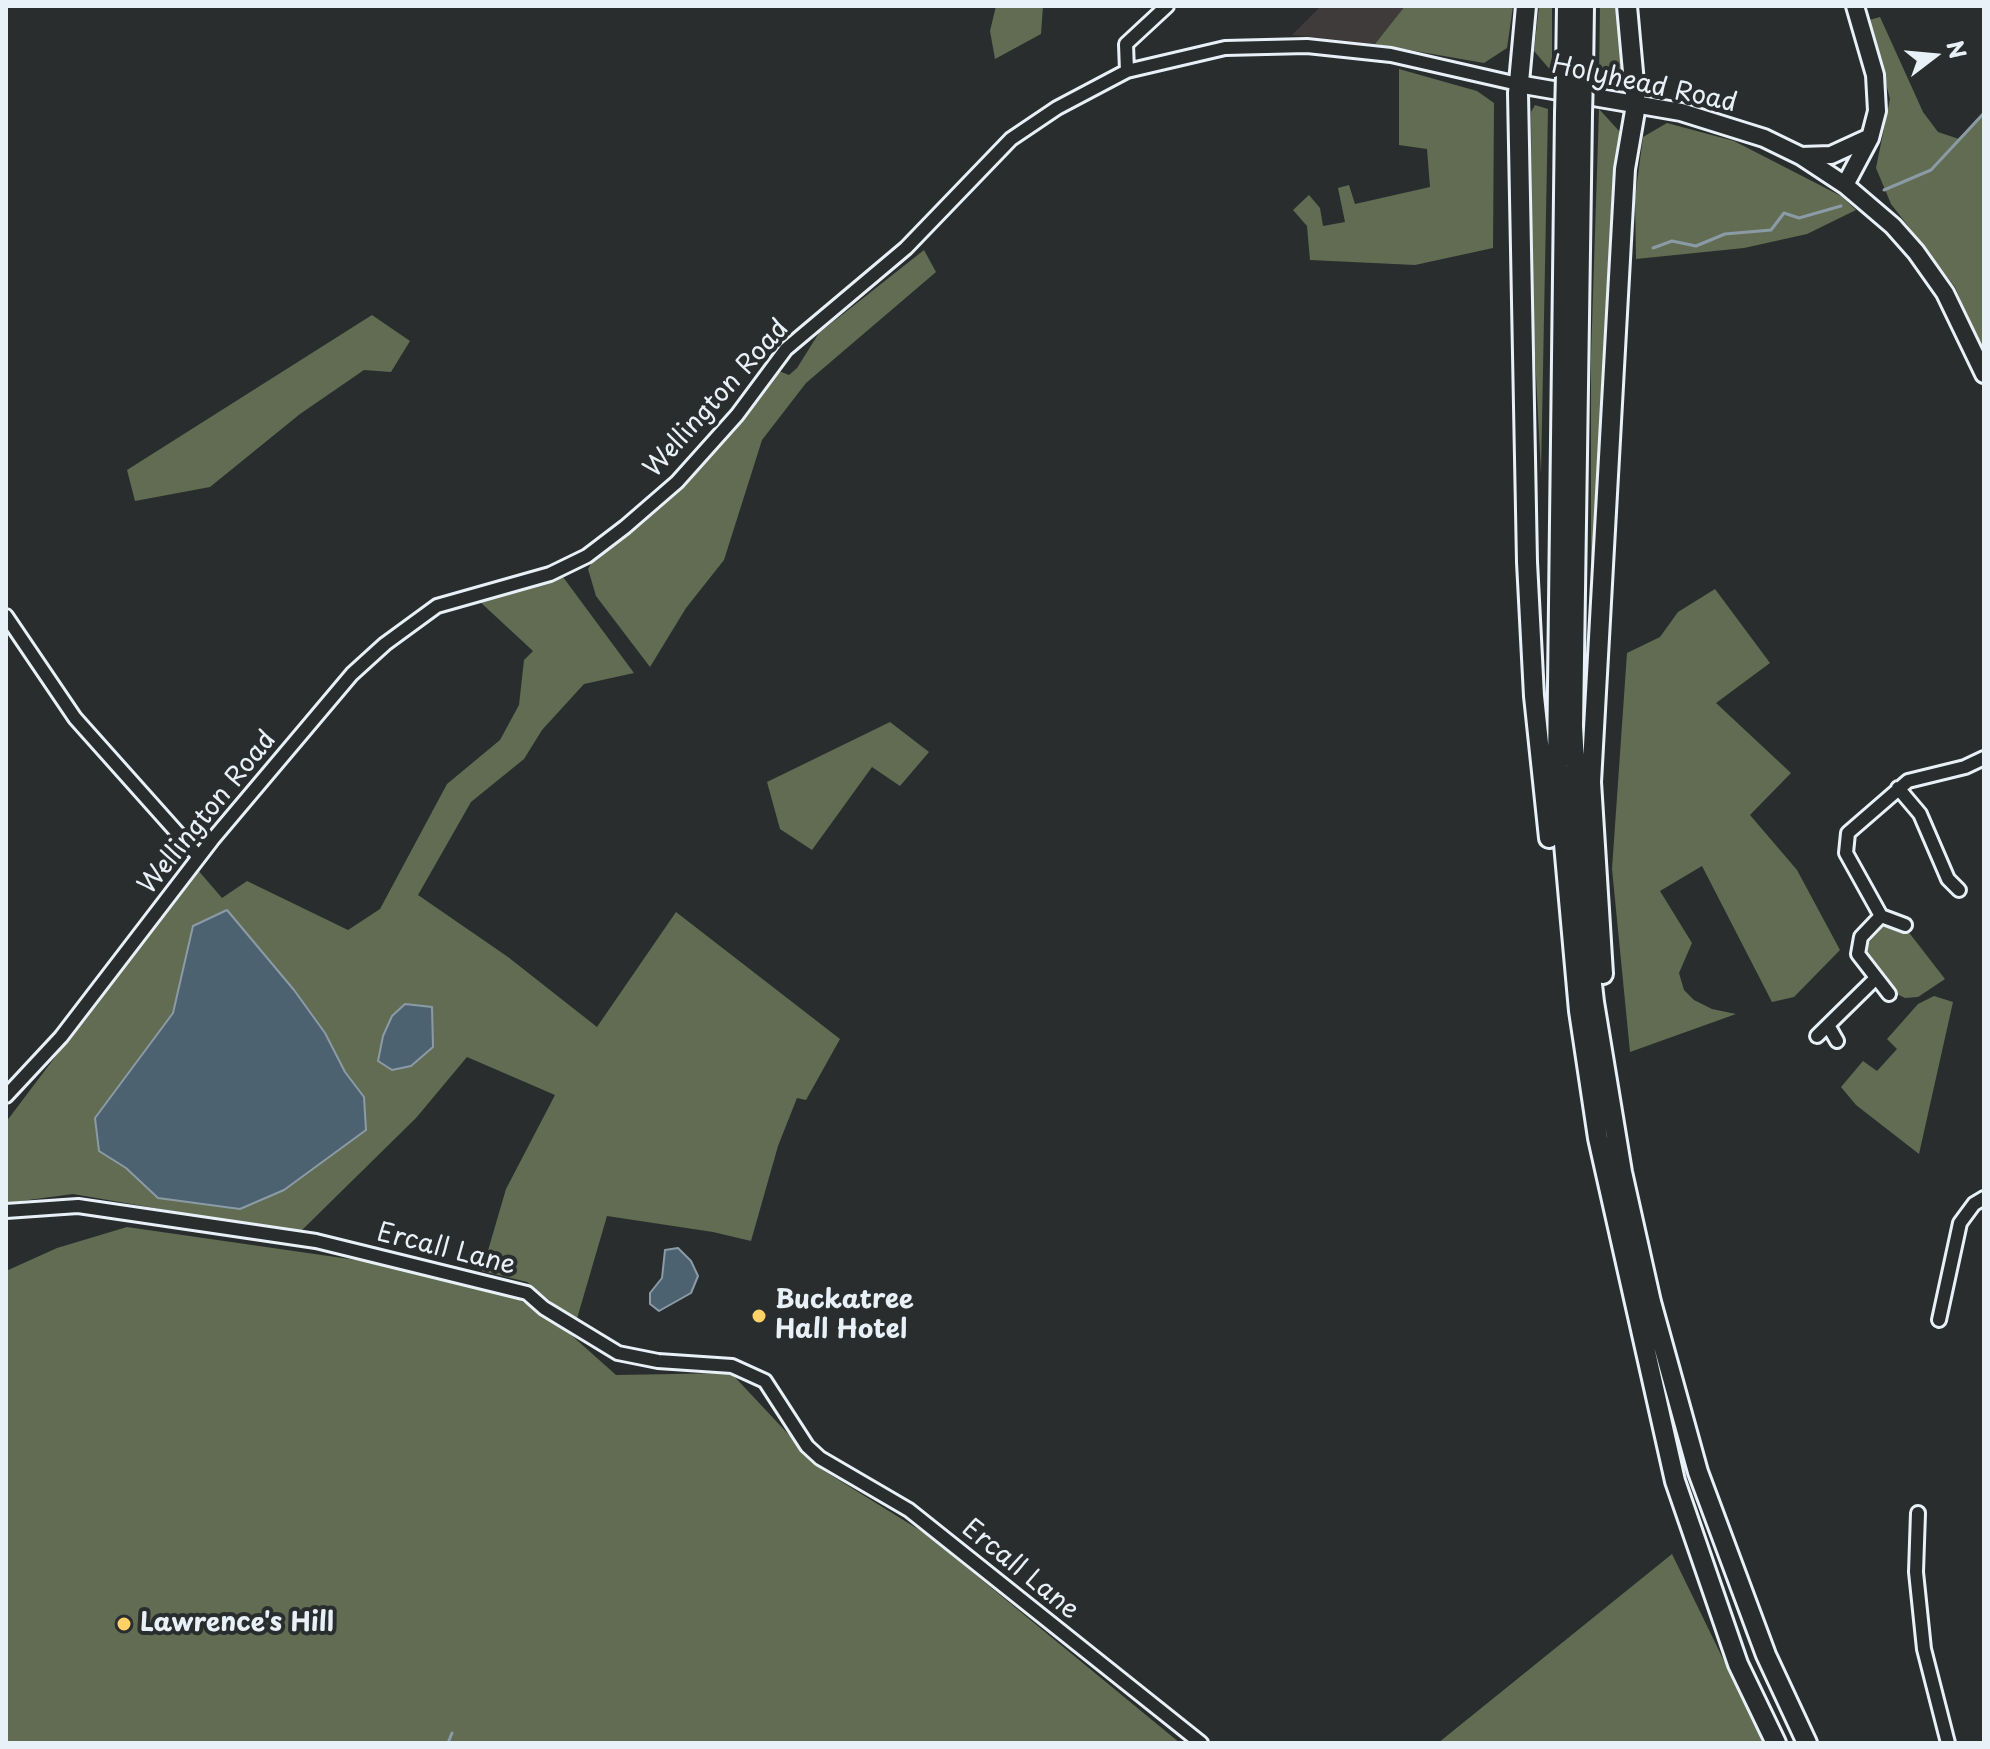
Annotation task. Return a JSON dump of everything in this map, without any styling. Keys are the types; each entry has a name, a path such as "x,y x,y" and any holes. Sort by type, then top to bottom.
{"highway":[{"path":"1526,6 1518,84 1527,562 1534,696 1549,841 1569,926"},
{"path":"1567,6 1575,76"},
{"path":"1584,6 1575,76 1557,766 1569,926 1598,1138 1675,1481 1738,1664 1776,1743"},
{"path":"1622,1172 1603,976 1591,782 1625,169 1636,105 1627,6"},
{"path":"1574,114 1574,789 1594,1002 1622,1172 1651,1302 1698,1472 1766,1655 1807,1743"}],"main road":[{"path":"1845,185 1870,138 1877,111 1875,75 1855,6"},
{"name":"Holyhead Road","path":"1518,84 1720,122 1801,156 1845,185 1893,226 1916,252 1945,293 1984,374"},
{"path":"1801,156 1831,155 1849,150 1870,138"}],"street":[{"path":"1127,71 1126,44 1167,6"},
{"name":"Wellington Road","path":"6,1096 61,1037 199,857 328,698 385,644 437,606 457,598 526,584 550,574 587,556 625,527 677,482 727,426 786,349 906,248 1011,139 1076,95 1127,71 1225,48 1307,46 1391,55 1518,84"},
{"path":"6,616 75,718 199,857"},
{"path":"1905,925 1881,916 1848,859 1845,844 1857,822 1908,781 1965,767 1984,758"},
{"path":"1898,788 1920,814 1948,879 1959,890"},
{"path":"1937,889 1948,879"},
{"path":"1881,916 1861,937 1857,948 1860,959 1889,994"},
{"path":"1817,1036 1829,1027 1840,1010 1875,979"},
{"path":"1829,1027 1837,1041"},
{"path":"1939,1320 1960,1223 1974,1204 1984,1198"},
{"name":"Ercall Lane","path":"6,1211 78,1206 316,1241 527,1293 544,1308 618,1353 658,1361 732,1366 765,1381 807,1446 820,1458 909,1510 1201,1743"},
{"path":"1918,1513 1916,1572 1924,1649 1948,1743"}],"shaded area":[{"path":"1321,6 1405,6 1375,44 1292,35"}],"green space":[{"path":"996,6 1043,6 1041,34 995,59 990,31"},
{"path":"1405,6 1513,6 1507,48 1484,63 1375,44"},
{"path":"1539,6 1552,6 1552,72 1534,51"},
{"path":"1600,6 1618,6 1623,70 1614,79 1599,77"},
{"path":"1880,17 1923,112 1938,132 1959,139 1984,113 1984,355 1955,287 1891,204 1876,168 1890,99 1869,20"},
{"path":"1399,69 1477,91 1494,103 1493,248 1415,265 1310,260 1307,226 1293,210 1309,195 1320,208 1323,226 1345,222 1338,188 1349,185 1355,204 1430,187 1427,149 1399,145"},
{"path":"1535,105 1548,109 1541,474 1532,295 1531,112"},
{"path":"1599,109 1620,132 1591,588 1591,356"},
{"path":"1667,123 1734,141 1841,196 1856,210 1807,234 1744,248 1636,259 1635,198 1643,137"},
{"path":"924,250 936,272 806,383 762,440 724,560 686,608 650,667 596,596 588,569 593,560 690,475 779,371 789,375 797,368 819,333"},
{"path":"372,315 410,341 391,372 364,370 300,414 210,487 135,501 127,470"},
{"path":"563,577 634,673 584,684 542,730 524,759 471,802 418,895 508,957 597,1027 676,912 840,1039 806,1100 797,1098 778,1146 751,1241 607,1216 576,1322 527,1282 482,1271 506,1189 555,1095 467,1057 416,1118 299,1233 73,1194 6,1203 6,1122 197,869 222,898 247,881 348,930 380,909 447,784 500,740 519,705 524,660 533,651 478,600 514,593","holes":["173,1013 325,1033 345,1072 364,1097 158,1198 126,1168 99,1151 95,1119"]},
{"path":"1715,589 1770,663 1716,703 1791,773 1750,815 1797,870 1840,950 1794,997 1772,1002 1702,866 1660,891 1692,943 1679,973 1684,990 1694,1000 1712,1009 1736,1014 1630,1052 1612,869 1627,653 1660,637 1678,612"},
{"path":"890,722 929,752 900,786 872,767 812,850 780,829 767,782"},
{"path":"1885,924 1907,930 1945,979 1918,997 1905,998 1895,993 1865,957 1864,948"},
{"path":"1934,996 1953,1002 1919,1154 1856,1105 1841,1087 1863,1061 1877,1071 1897,1049 1887,1039 1918,1004"},
{"path":"127,1227 405,1267 518,1299 560,1325 616,1375 731,1373 821,1469 926,1534 1180,1743 6,1743 6,1271 57,1248"},
{"path":"1672,1554 1764,1743 1438,1743"}],"water":[{"path":"227,910 294,990 325,1033 345,1072 364,1097 366,1130 284,1190 240,1209 158,1198 126,1168 99,1151 95,1118 173,1013 193,926"},
{"path":"405,1004 432,1007 433,1047 411,1066 392,1070 378,1061 383,1036 392,1016"},
{"path":"678,1248 691,1261 698,1276 691,1293 659,1311 650,1304 650,1293 662,1278 665,1250"}],"waterway":[{"path":"1884,190 1931,170 1984,113"},
{"path":"1653,248 1672,241 1696,246 1725,234 1771,230 1784,213 1799,218 1841,206"},
{"path":"448,1743 452,1733"}],"place":[{"name":"Buckatree Hall Hotel","path":"759,1316"},
{"name":"Lawrence's Hill","path":"124,1624"}]}
